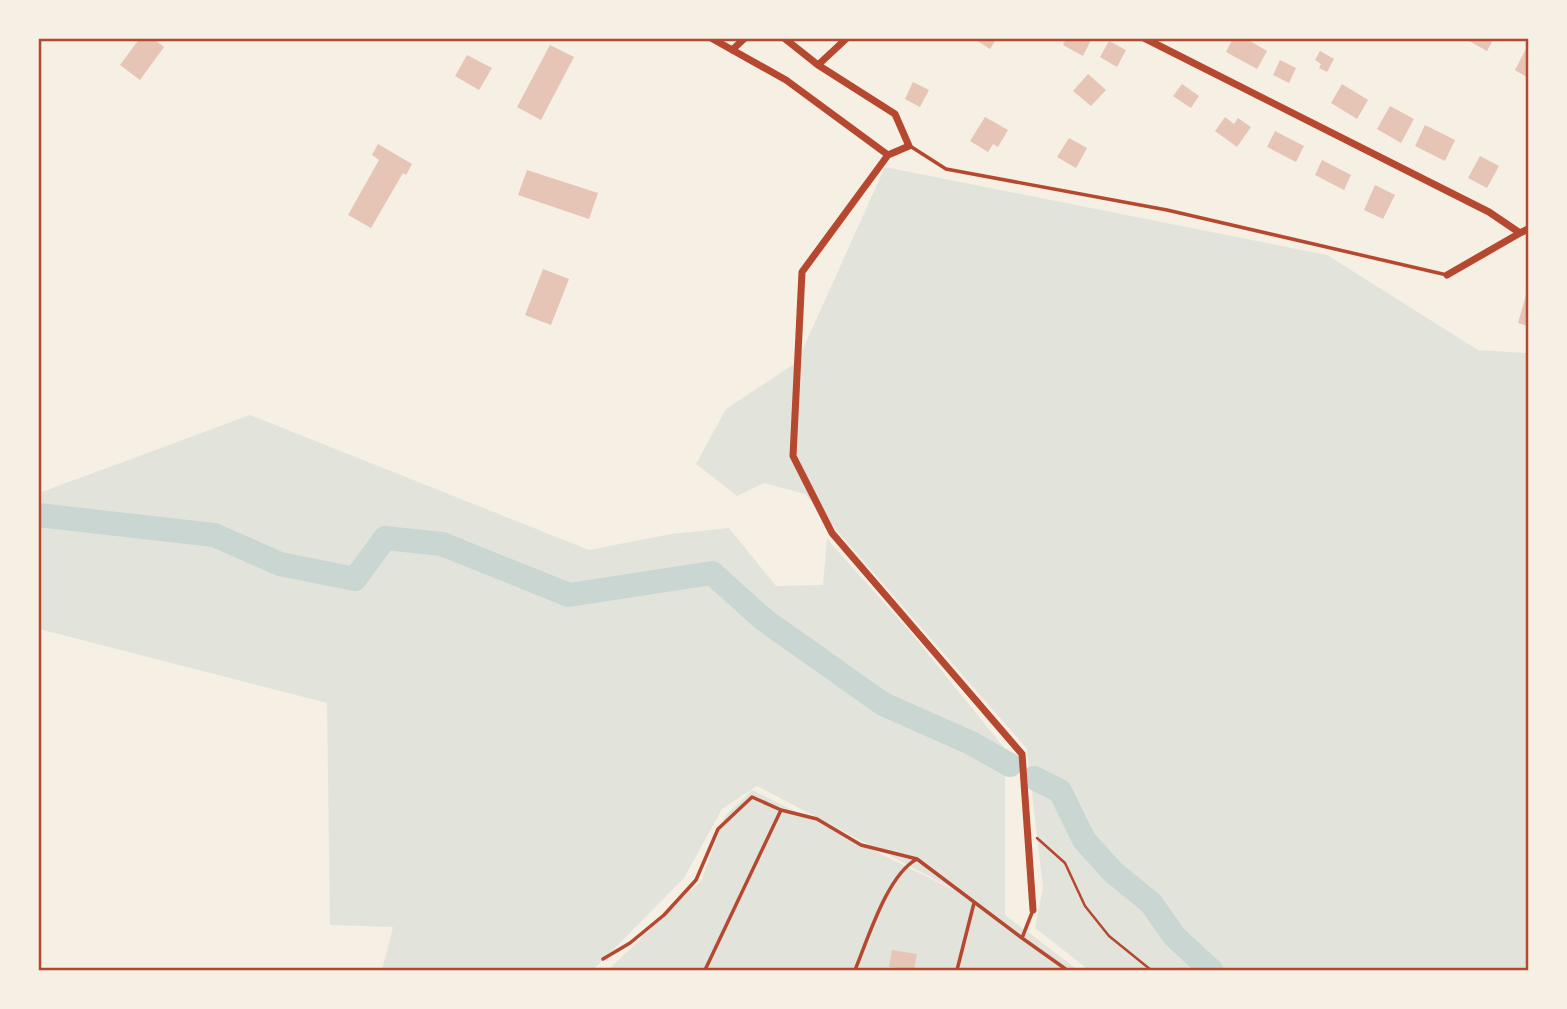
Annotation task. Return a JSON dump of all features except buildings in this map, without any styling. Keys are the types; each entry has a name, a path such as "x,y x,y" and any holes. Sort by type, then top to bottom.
{"street":[{"path":"711,38 786,80 888,155"},
{"path":"732,50 745,38"},
{"path":"784,38 818,65 895,114 909,146 888,155 802,272 793,456 832,533 1022,754 1033,910"},
{"path":"818,65 847,38"},
{"path":"1144,38 1489,212 1520,233"},
{"path":"1447,275 1528,229"}],"lane":[{"path":"909,146 946,169 1167,210 1447,275"},
{"path":"603,959 630,943 664,915 696,880 718,829 752,797 781,810 817,819 861,845 917,859 1067,971"},
{"path":"705,971 781,810"},
{"path":"855,971 880,909 904,866 917,859"},
{"path":"957,971 974,903"},
{"path":"1021,938 1033,910"}],"path":[{"path":"1027,829 1065,863 1084,906 1109,936 1151,971"}],"shaded area":[{"path":"885,167 1327,255 1478,350 1528,353 1528,970 1089,970 1035,928 1043,888 1027,749 805,494 764,483 737,496 696,464 726,409 797,362"},
{"path":"250,415 589,550 671,534 729,528 776,586 823,585 827,539 912,634 1005,749 1005,915 1078,970 608,970 701,881 725,816 752,790 978,902 757,786 722,809 684,878 593,970 382,970 393,927 330,925 327,703 39,629 39,493"}],"waterway":[{"path":"38,515 214,535 280,564 355,579 385,538 442,544 569,595 712,573 763,619 883,704 971,743 1010,765"},
{"path":"1034,778 1060,791 1084,840 1113,872 1151,903 1175,937 1211,970"}]}
